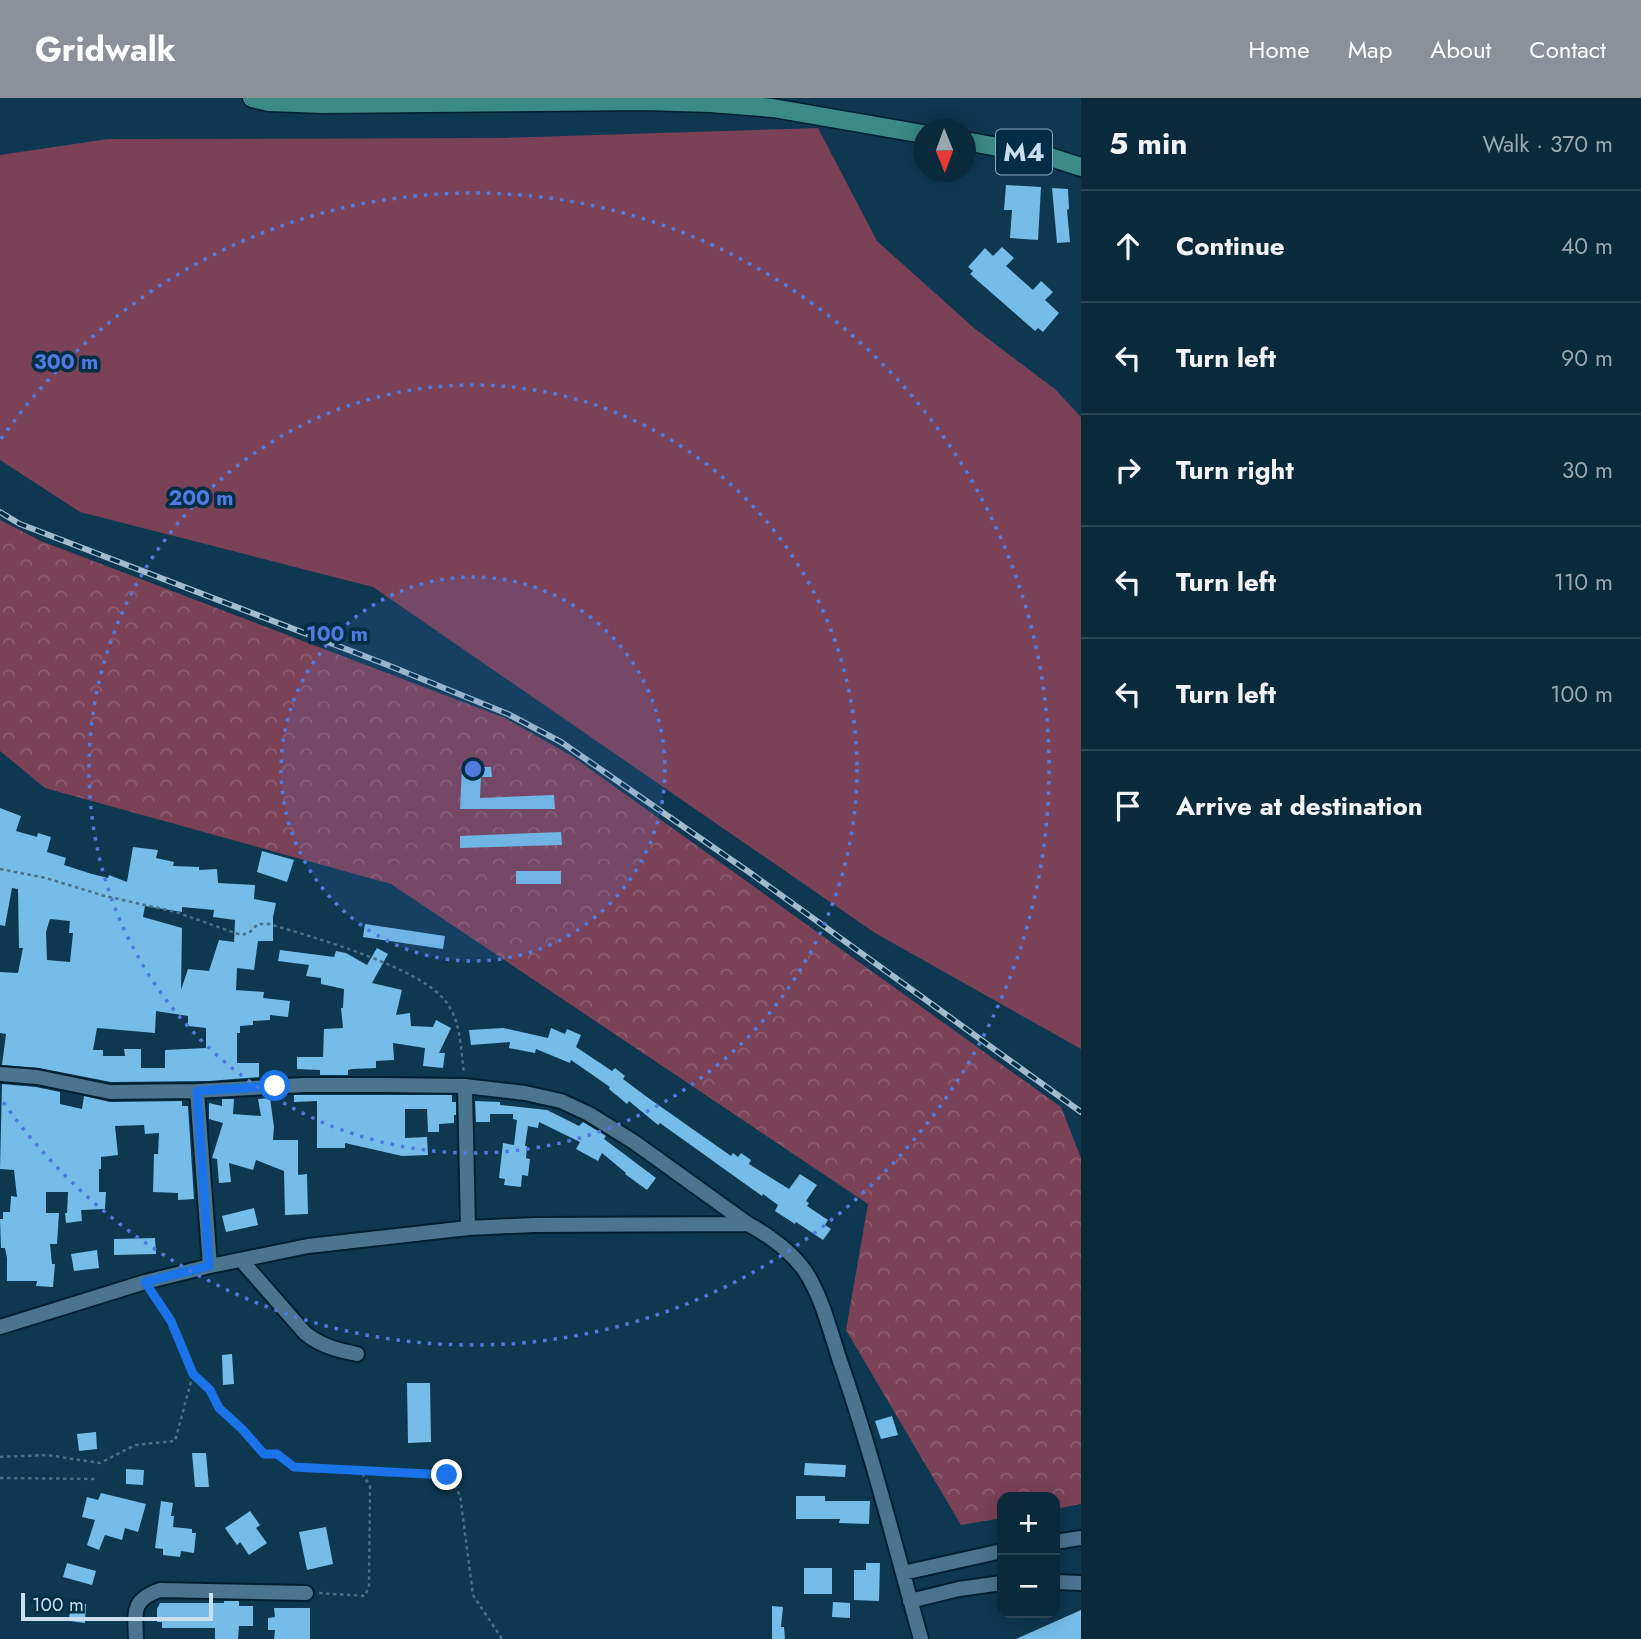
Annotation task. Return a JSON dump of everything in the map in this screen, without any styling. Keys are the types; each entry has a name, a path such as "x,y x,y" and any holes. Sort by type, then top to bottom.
{"main road":[{"path":"252,98 292,103 773,103 913,132"},
{"name":"M4","path":"976,143 1047,156 1081,167"}],"street":[{"path":"0,1074 37,1077 104,1091 197,1091 303,1085 466,1086 526,1093 561,1101 589,1114 634,1142 748,1224 767,1234 791,1253 806,1273 819,1299 867,1438 921,1639"},
{"path":"466,1086 468,1228"},
{"path":"197,1091 209,1266"},
{"path":"0,1327 145,1282 308,1246 468,1228 748,1224"},
{"path":"241,1261 305,1333 325,1346 357,1354"},
{"path":"1060,1541 1081,1538"},
{"path":"903,1573 997,1552"},
{"path":"1060,1582 1081,1583"},
{"path":"910,1601 959,1589 997,1584"},
{"path":"136,1639 137,1605 145,1595 160,1590 306,1593"}],"path":[{"path":"0,869 46,878 105,896 176,912 241,935 249,933 258,924 269,924 363,954 430,986 451,1007 457,1024 466,1086"},
{"path":"145,1282 171,1321 193,1374 210,1390 219,1408 264,1454 277,1454 294,1467 447,1475 460,1495 473,1595 502,1639"},
{"path":"0,1457 47,1455 100,1463 135,1445 175,1441 193,1374"},
{"path":"306,1593 365,1596 369,1586 370,1486 360,1470"},
{"path":"0,1478 98,1479"}],"green space":[{"path":"818,128 877,241 974,328 1055,389 1081,417 1081,1049 875,933 373,587 80,512 0,460 0,155 108,139 504,138"},
{"path":"0,520 41,541 505,718 572,756 1061,1107 1081,1158 1081,1504 1060,1508 1060,1492 997,1492 997,1519 961,1525 846,1330 868,1204 391,884 45,788 0,751"}],"building":[{"path":"1006,185 1041,187 1038,240 1010,238 1012,210 1004,210"},
{"path":"1052,188 1068,189 1070,242 1057,243"},
{"path":"1002,247 1014,258 1006,266 1033,290 1041,281 1053,292 1045,300 1059,313 1043,332 1038,328 1035,331 970,274 973,271 968,267 985,248 993,256"},
{"path":"462,767 491,767 492,777 481,777 480,798 554,795 555,809 460,809"},
{"path":"0,808 21,816 16,831 37,837 38,833 51,837 47,852 66,858 64,865 92,874 108,878 109,875 127,882 133,847 158,850 156,858 174,862 173,866 199,867 199,870 217,869 218,883 255,885 254,899 276,903 273,941 258,941 254,970 237,968 236,990 264,992 263,998 290,1001 288,1017 270,1015 270,1020 253,1021 253,1025 240,1026 240,1033 237,1033 237,1063 259,1063 259,1077 209,1081 111,1082 39,1068 2,1065 6,1034 0,1033 0,972 18,973 23,948 19,948 18,889 12,888 5,926 0,925","holes":["145,906 182,912 182,907 214,910 213,917 235,920 234,942 219,940 209,971 188,969 181,990 182,928 143,917","50,919 70,921 69,933 73,933 70,962 47,960 46,932","156,1011 188,1016 188,1026 206,1028 206,1048 165,1050 165,1068 141,1068 141,1049 124,1049 125,1056 103,1056 103,1050 93,1050 97,1028 155,1033"]},
{"path":"561,832 562,845 460,848 460,836"},
{"path":"262,851 294,860 287,882 257,872"},
{"path":"516,871 561,871 561,884 516,884"},
{"path":"365,924 445,936 443,949 363,937"},
{"path":"377,948 388,954 372,983 402,990 396,1015 410,1013 411,1026 433,1027 436,1020 451,1028 439,1053 445,1053 443,1068 423,1066 425,1048 393,1043 394,1060 376,1061 376,1068 348,1070 348,1075 320,1075 320,1070 297,1069 297,1057 323,1057 324,1029 343,1028 341,1008 344,989 321,984 321,978 306,976 309,965 278,961 280,950 334,957 336,951 346,953 367,965"},
{"path":"503,1028 548,1038 551,1028 565,1034 567,1029 581,1035 576,1047 612,1071 615,1068 625,1076 623,1079 731,1156 733,1153 738,1157 741,1153 751,1160 749,1164 789,1189 800,1174 817,1185 806,1201 809,1203 807,1206 828,1220 825,1225 831,1229 823,1240 775,1211 778,1205 660,1123 658,1125 629,1101 627,1104 609,1089 610,1087 571,1060 570,1063 536,1049 535,1053 509,1048 510,1042 471,1045 469,1030"},
{"path":"2,1084 60,1092 60,1104 82,1109 84,1096 110,1102 182,1101 182,1106 188,1106 194,1199 178,1200 178,1193 153,1192 154,1154 158,1154 159,1133 145,1134 144,1125 115,1126 118,1155 101,1157 99,1169 99,1192 106,1192 105,1209 81,1210 82,1221 66,1223 68,1192 46,1192 46,1213 59,1213 57,1244 50,1244 52,1264 55,1264 53,1287 36,1286 37,1281 7,1281 7,1258 5,1248 1,1248 0,1219 3,1219 3,1212 10,1212 11,1196 17,1197 14,1170 0,1169"},
{"path":"294,1095 452,1095 452,1102 456,1102 456,1115 454,1123 439,1124 439,1132 428,1132 427,1109 405,1109 405,1138 427,1137 428,1155 402,1156 345,1143 345,1148 317,1148 317,1101 294,1102"},
{"path":"270,1098 273,1140 298,1140 298,1175 307,1174 308,1214 285,1215 284,1171 256,1160 253,1170 229,1163 231,1182 219,1183 217,1159 212,1158 223,1123 209,1119 209,1103 222,1106 222,1099 234,1099 233,1114 261,1116 258,1099"},
{"path":"475,1101 500,1102 500,1105 547,1110 579,1126 583,1122 606,1136 604,1139 656,1178 647,1190 602,1153 598,1161 576,1149 580,1142 539,1122 538,1128 528,1126 525,1146 526,1158 530,1159 528,1176 522,1175 521,1187 504,1185 505,1179 499,1178 503,1143 514,1145 517,1120 513,1119 513,1114 490,1114 490,1122 476,1122"},
{"path":"254,1208 258,1225 226,1232 222,1216"},
{"path":"155,1238 156,1254 114,1255 114,1239"},
{"path":"97,1250 99,1268 74,1271 71,1254"},
{"path":"232,1354 234,1384 223,1385 222,1355"},
{"path":"407,1383 430,1383 431,1442 408,1443"},
{"path":"892,1416 898,1435 881,1439 875,1421"},
{"path":"96,1432 97,1449 79,1451 77,1434"},
{"path":"192,1453 206,1453 209,1487 195,1487"},
{"path":"805,1463 846,1465 845,1477 804,1475"},
{"path":"126,1469 144,1470 143,1485 126,1484"},
{"path":"101,1493 146,1504 138,1532 125,1528 122,1540 105,1535 99,1550 87,1545 95,1520 82,1517 87,1497 98,1500"},
{"path":"796,1496 825,1496 825,1501 870,1501 869,1524 839,1523 840,1519 796,1519"},
{"path":"161,1501 173,1503 173,1527 192,1529 192,1533 196,1533 194,1553 181,1551 180,1557 163,1555 163,1549 155,1548"},
{"path":"250,1511 260,1525 256,1528 267,1543 249,1555 240,1542 237,1545 225,1528"},
{"path":"326,1527 333,1564 307,1570 299,1532"},
{"path":"67,1563 96,1571 92,1585 63,1577"},
{"path":"866,1563 880,1563 879,1601 854,1600 854,1570 866,1570"},
{"path":"804,1568 832,1568 832,1594 804,1594"},
{"path":"239,1601 239,1606 253,1606 253,1626 239,1626 238,1639 215,1639 215,1628 162,1628 162,1622 157,1622 160,1603"},
{"path":"833,1602 850,1603 850,1618 832,1617"},
{"path":"76,1604 86,1604 85,1623 69,1621 70,1608 76,1608"},
{"path":"772,1606 783,1607 781,1627 784,1627 785,1639 772,1639"},
{"path":"274,1608 310,1608 310,1639 274,1639 275,1630 268,1630 268,1618 275,1617"},
{"path":"1081,1610 1081,1639 1016,1639"}],"railway":[{"path":"0,512 20,524 508,714 561,742 749,872 1081,1112"}],"route":[{"path":"275,1086 197,1091 209,1266 145,1282 171,1321 193,1374 210,1390 219,1408 264,1454 277,1454 294,1467 447,1475"}]}
